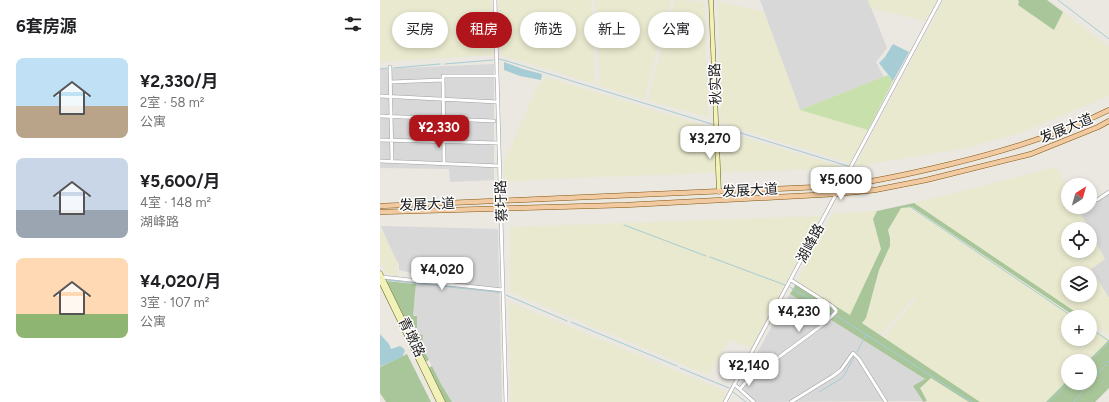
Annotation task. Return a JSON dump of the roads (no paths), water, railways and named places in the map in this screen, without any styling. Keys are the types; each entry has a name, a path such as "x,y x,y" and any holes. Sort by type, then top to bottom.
{"main road":[{"name":"秋实路","path":"711,0 719,192"},
{"name":"发展大道","path":"380,206 719,192 841,186 873,182 980,157 1030,143 1093,118 1109,110"},
{"name":"发展大道","path":"380,212 626,205 836,194 875,190 926,180 1031,154 1098,127 1109,121"},
{"name":"青墩路","path":"381,277 439,402"},
{"name":"青墩路","path":"381,277 443,402"}],"street":[{"name":"蔡圩路","path":"495,0 506,402"},
{"name":"湖峰路","path":"728,402 728,395 940,0"},
{"path":"390,67 392,162"},
{"path":"444,164 443,76 497,76"},
{"path":"391,82 443,80"},
{"path":"380,96 498,102"},
{"path":"380,116 494,121"},
{"path":"380,140 499,143"},
{"path":"380,161 500,166"},
{"path":"1097,200 1109,192"},
{"path":"381,277 503,290"},
{"path":"740,389 748,380 825,323 836,312 832,306 790,280"},
{"path":"791,402 841,370 853,353 859,359 886,402"},
{"path":"734,384 754,402"},
{"path":"725,402 728,395"}],"water":[{"path":"893,44 909,52 893,81 879,63 885,57"},
{"path":"504,62 542,74 541,80 520,76 504,70"},
{"path":"380,334 389,344 391,349 400,346 405,351 402,357 381,366 380,366"}],"waterway":[{"path":"1058,0 1109,39"},
{"path":"499,59 715,125"},
{"path":"445,64 493,60"},
{"path":"393,68 440,64"},
{"path":"380,69 388,68"},
{"path":"718,126 848,166"},
{"path":"909,206 1063,310"},
{"path":"624,225 706,256"},
{"path":"710,257 785,285"},
{"path":"386,280 500,293"},
{"path":"790,287 832,313"},
{"path":"506,295 567,321"},
{"path":"837,316 972,402"},
{"path":"571,322 677,366"},
{"path":"1097,333 1109,341"},
{"path":"857,352 866,335"},
{"path":"1097,354 1109,342"},
{"path":"819,392 842,378 854,357"},
{"path":"1097,375 1109,361"},
{"path":"680,368 729,388"},
{"path":"1048,402 1061,390"},
{"path":"1074,402 1083,390"},
{"path":"733,392 746,402"}]}
